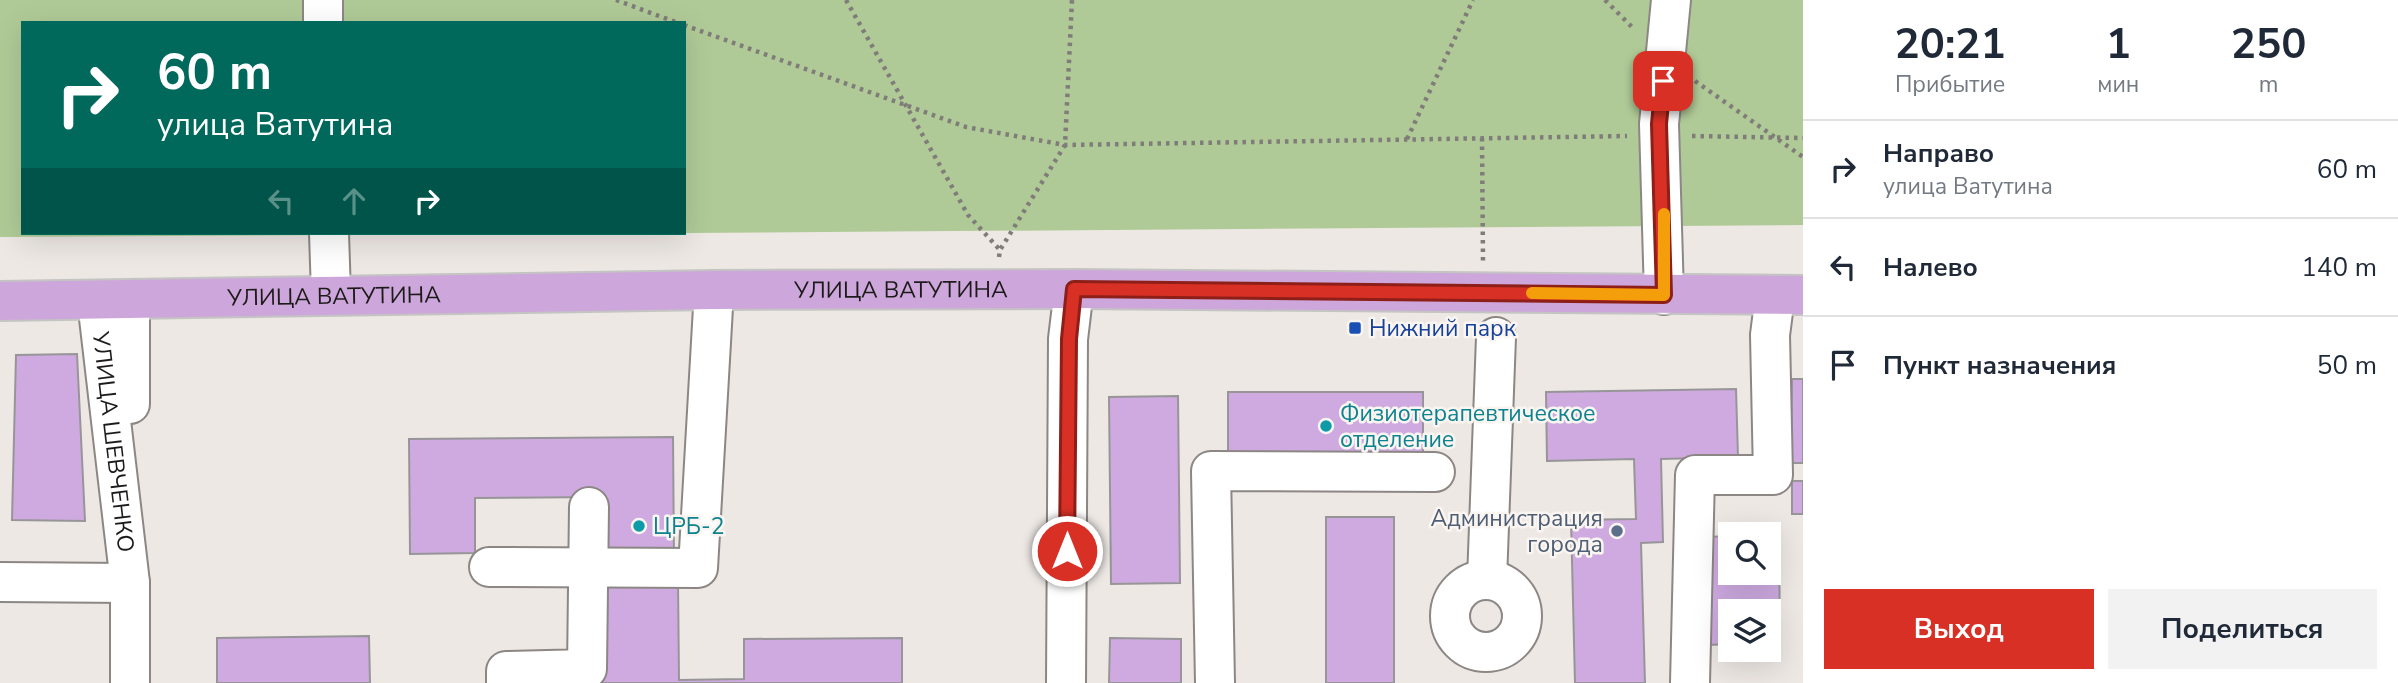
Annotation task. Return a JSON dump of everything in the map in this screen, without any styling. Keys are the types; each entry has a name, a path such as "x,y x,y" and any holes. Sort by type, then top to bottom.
{"main road":[{"name":"УЛИЦА ВАТУТИНА","path":"0,301 331,294 995,289 1789,295"}],"street":[{"path":"323,0 323,21"},
{"path":"1664,295 1660,136 1671,0"},
{"path":"329,235 331,294"},
{"path":"1066,683 1069,339 1074,289"},
{"path":"489,567 698,568 714,290"},
{"path":"1690,683 1695,475 1773,475 1770,335 1789,295"},
{"name":"УЛИЦА ШЕВЧЕНКО","path":"114,300 130,583 130,664"},
{"path":"1487,580 1496,337"},
{"path":"1215,683 1211,471 1436,472"},
{"path":"506,683 506,671 587,669 589,507"},
{"path":"1487,580 1508,587 1517,596 1522,618 1513,640 1483,668 1470,649 1460,641 1450,619 1455,596 1474,581 1487,580"},
{"path":"0,582 130,583"}],"path":[{"path":"615,0 673,21"},
{"path":"846,0 968,215 1000,250"},
{"path":"995,289 1000,250 1065,145 1072,0"},
{"path":"1407,139 1473,0"},
{"path":"1605,0 1665,60 1803,157"},
{"path":"686,26 966,127 1065,145 1660,136 1803,138"},
{"path":"1482,138 1484,293"}],"green space":[{"path":"0,0 1803,0 1803,225 686,233 686,21 21,21 21,235 335,235 0,237"}],"building":[{"path":"77,354 85,521 12,520 16,355"},
{"path":"1792,379 1803,379 1803,463 1791,463"},
{"name":"Администрация города","path":"1736,389 1738,457 1661,459 1663,542 1641,543 1645,683 1575,683 1571,520 1636,519 1634,459 1547,461 1546,392"},
{"name":"Физиотерапевтическое отделение","path":"1228,392 1423,392 1423,460 1228,459"},
{"path":"1178,396 1180,583 1111,584 1109,397"},
{"name":"ЦРБ-2","path":"673,437 674,561 605,562 604,497 475,498 475,553 410,554 409,439"},
{"path":"1792,481 1803,481 1803,514 1792,514"},
{"path":"1326,517 1394,517 1394,683 1326,683"},
{"path":"1706,537 1718,537 1718,585 1779,585 1780,599 1718,599 1718,645 1708,645"},
{"path":"678,581 679,680 744,679 744,639 902,638 902,683 602,683 603,582"},
{"path":"369,636 370,683 217,683 217,638"},
{"path":"1110,638 1181,639 1181,683 1109,683"}],"slow traffic":[{"path":"1532,293 1664,295 1664,214"}],"place":[{"name":"Нижний парк","path":"1355,328"},
{"name":"Физиотерапевтическое отделение","path":"1326,426"},
{"name":"ЦРБ-2","path":"639,526"},
{"name":"Администрация города","path":"1617,531"}],"route":[{"path":"1067,551 1069,339 1074,289 1664,295 1664,209 1659,124 1663,81"}]}
